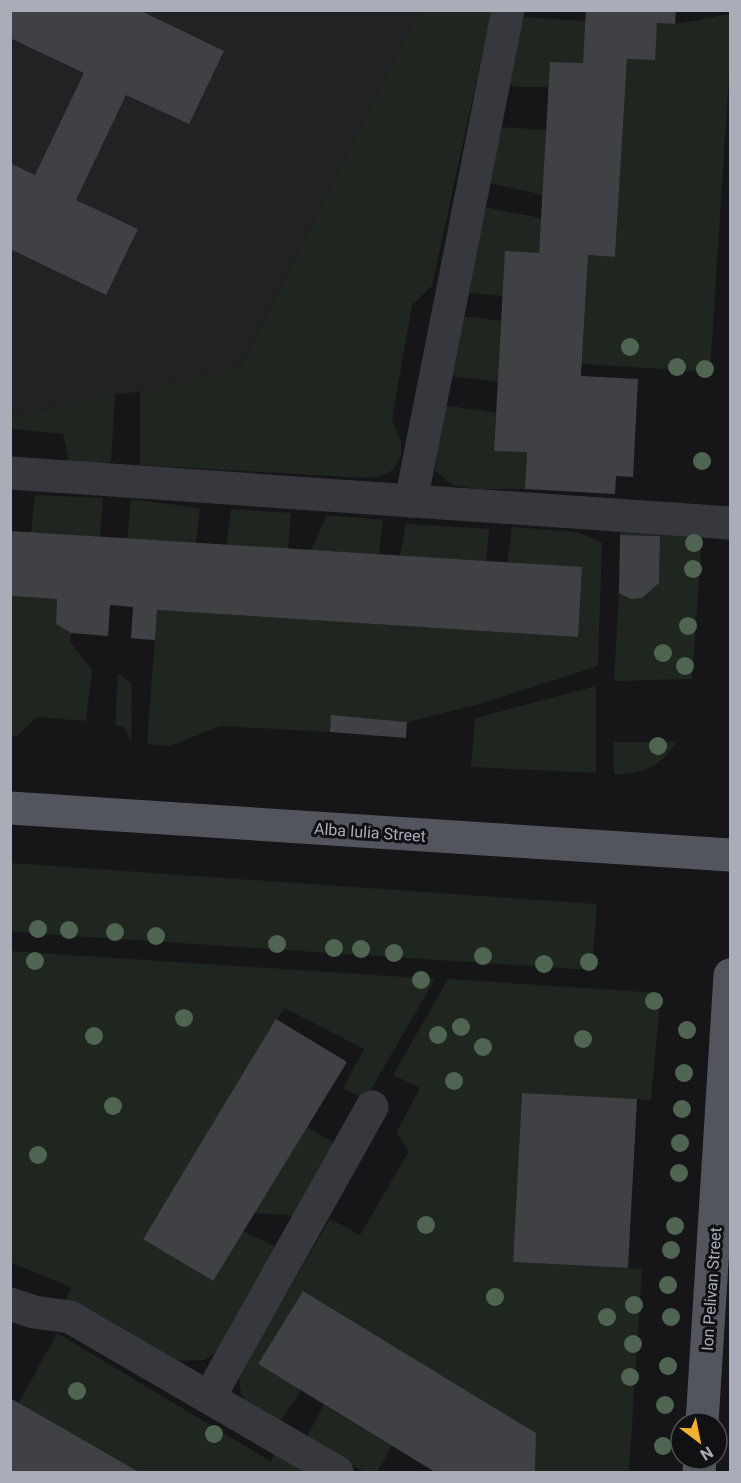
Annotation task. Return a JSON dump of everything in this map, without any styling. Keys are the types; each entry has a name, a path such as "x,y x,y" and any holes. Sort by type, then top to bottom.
{"main road":[{"name":"Alba Iulia Street","path":"10,808 730,855"},
{"name":"Ion Pelivan Street","path":"703,1411 730,975"}],"lane":[{"path":"411,501 508,10"},
{"path":"10,473 730,523"},
{"path":"210,1396 372,1107"},
{"path":"10,1304 34,1312 70,1317 210,1396 337,1473"}],"shaded area":[{"path":"10,11 419,11 240,367 140,392 115,394 20,415 11,411"},
{"path":"419,11 491,11 491,14 432,286 412,305 392,420 401,441 401,456 393,470 380,477 365,478 140,465 140,392 240,367"},
{"path":"730,14 730,61 710,372 582,364 588,255 615,257 627,59 654,60 657,23 675,24"},
{"path":"522,17 586,21 583,63 550,62 549,87 513,87 507,80"},
{"path":"500,127 546,130 543,195 488,183"},
{"path":"484,207 541,218 539,253 503,296 469,293"},
{"path":"463,316 501,321 498,382 451,376"},
{"path":"115,394 111,462 70,466 63,434 11,429 10,411 20,415"},
{"path":"444,405 496,413 494,450 527,452 525,489 478,489 452,485 435,470"},
{"path":"35,495 103,498 100,537 31,533"},
{"path":"131,499 200,508 196,543 127,539"},
{"path":"231,509 291,513 288,549 226,545"},
{"path":"327,515 383,520 379,554 311,550"},
{"path":"406,524 489,529 486,561 400,556"},
{"path":"620,526 702,537 692,679 614,681 619,593 631,597 641,596 659,583 660,536 620,535"},
{"path":"512,527 577,532 602,543 598,666 480,704 407,722 331,715 330,732 220,726 170,746 147,744 157,610 577,637 582,568 507,562"},
{"path":"10,596 57,599 56,624 71,633 70,642 92,670 86,721 37,717 17,736 11,736"},
{"path":"118,673 132,684 131,741 123,726 115,725"},
{"path":"596,686 596,773 471,767 475,718"},
{"path":"613,742 676,742 664,758 650,768 634,773 614,774"},
{"path":"11,863 597,904 592,970 11,932"},
{"path":"10,951 435,979 365,1100 343,1088 364,1049 284,1008 143,1238 212,1281 243,1231 276,1247 218,1351 205,1360 174,1361 65,1301 71,1287 11,1263"},
{"path":"448,979 661,993 651,1100 522,1093 513,1262 642,1269 629,1472 535,1472 536,1433 303,1291 258,1364 301,1390 278,1425 255,1411 242,1395 239,1376 330,1219 360,1235 409,1151 396,1133 420,1088 393,1075"},
{"path":"307,1127 338,1145 299,1216 254,1213"},
{"path":"57,1333 270,1461 277,1452 313,1472 139,1472 19,1403"},
{"path":"324,1405 392,1446 377,1472 365,1472 305,1440"}],"building":[{"path":"10,10 139,10 224,51 189,124 126,95 76,200 138,229 106,295 10,249 10,163 35,175 84,73 10,38"},
{"path":"586,10 676,10 675,24 657,23 655,60 627,59 615,257 588,255 581,376 638,379 633,477 616,476 615,494 525,489 527,452 494,451 505,251 539,253 550,62 583,63"},
{"path":"10,531 582,567 578,637 157,610 155,640 140,639 131,638 133,607 110,605 108,636 71,633 56,624 57,599 10,596"},
{"path":"620,535 660,536 659,583 642,598 631,599 619,593"},
{"path":"331,715 407,722 406,738 330,732"},
{"path":"276,1019 347,1062 213,1281 143,1239"},
{"path":"522,1093 637,1099 628,1268 513,1262"},
{"path":"303,1291 536,1433 535,1472 435,1472 258,1364"},
{"path":"10,1398 19,1403 139,1472 10,1472"}]}
